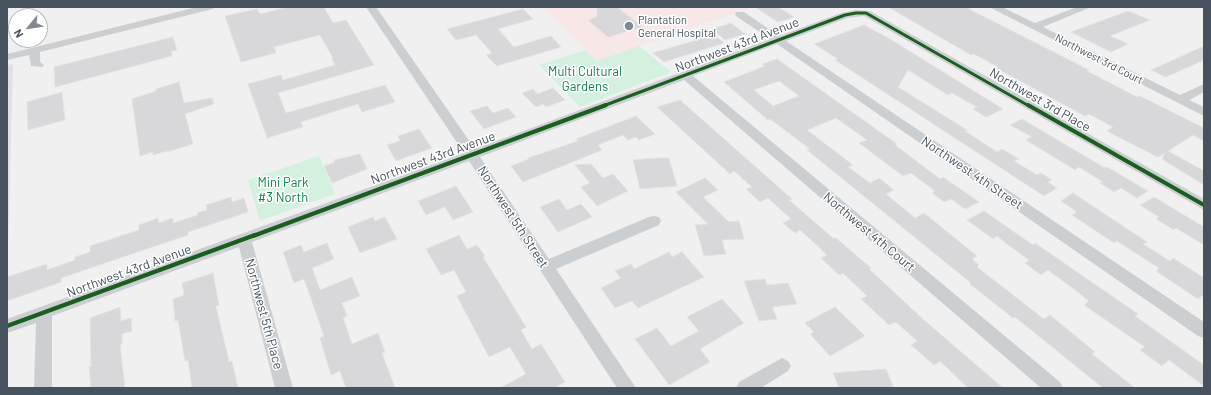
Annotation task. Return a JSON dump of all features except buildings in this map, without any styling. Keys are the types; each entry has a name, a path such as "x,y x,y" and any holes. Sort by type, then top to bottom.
{"street":[{"path":"7,57 209,7"},
{"name":"Northwest 5th Street","path":"371,7 472,155 627,388"},
{"name":"Northwest 3rd Court","path":"994,7 1204,112"},
{"path":"1035,27 1086,7"},
{"name":"Northwest 43rd Avenue","path":"7,326 472,155 846,15 866,13"},
{"name":"Northwest 3rd Place","path":"866,13 1204,204"},
{"name":"Northwest 4th Street","path":"740,14 1204,331"},
{"path":"34,50 35,64 38,64"},
{"name":"Northwest 4th Court","path":"685,75 1054,388"},
{"path":"1180,100 1204,87"},
{"path":"546,267 654,221"},
{"name":"Northwest 5th Place","path":"244,239 284,388"},
{"path":"43,388 44,312"},
{"path":"745,388 782,366"}],"shaded area":[{"name":"Plantation General Hospital","path":"542,7 754,7 596,61"},
{"path":"13,64 8,250 7,251 7,65"}],"green space":[{"name":"Multi Cultural Gardens","path":"639,46 671,72 580,107 539,65 585,50 596,61"},
{"name":"Mini Park #3 North","path":"319,156 335,194 260,221 248,180"}],"cycle path":[{"path":"7,326 472,155 845,15 856,13 866,13 1204,205"}],"place":[{"name":"Plantation General Hospital","path":"629,26"}]}
